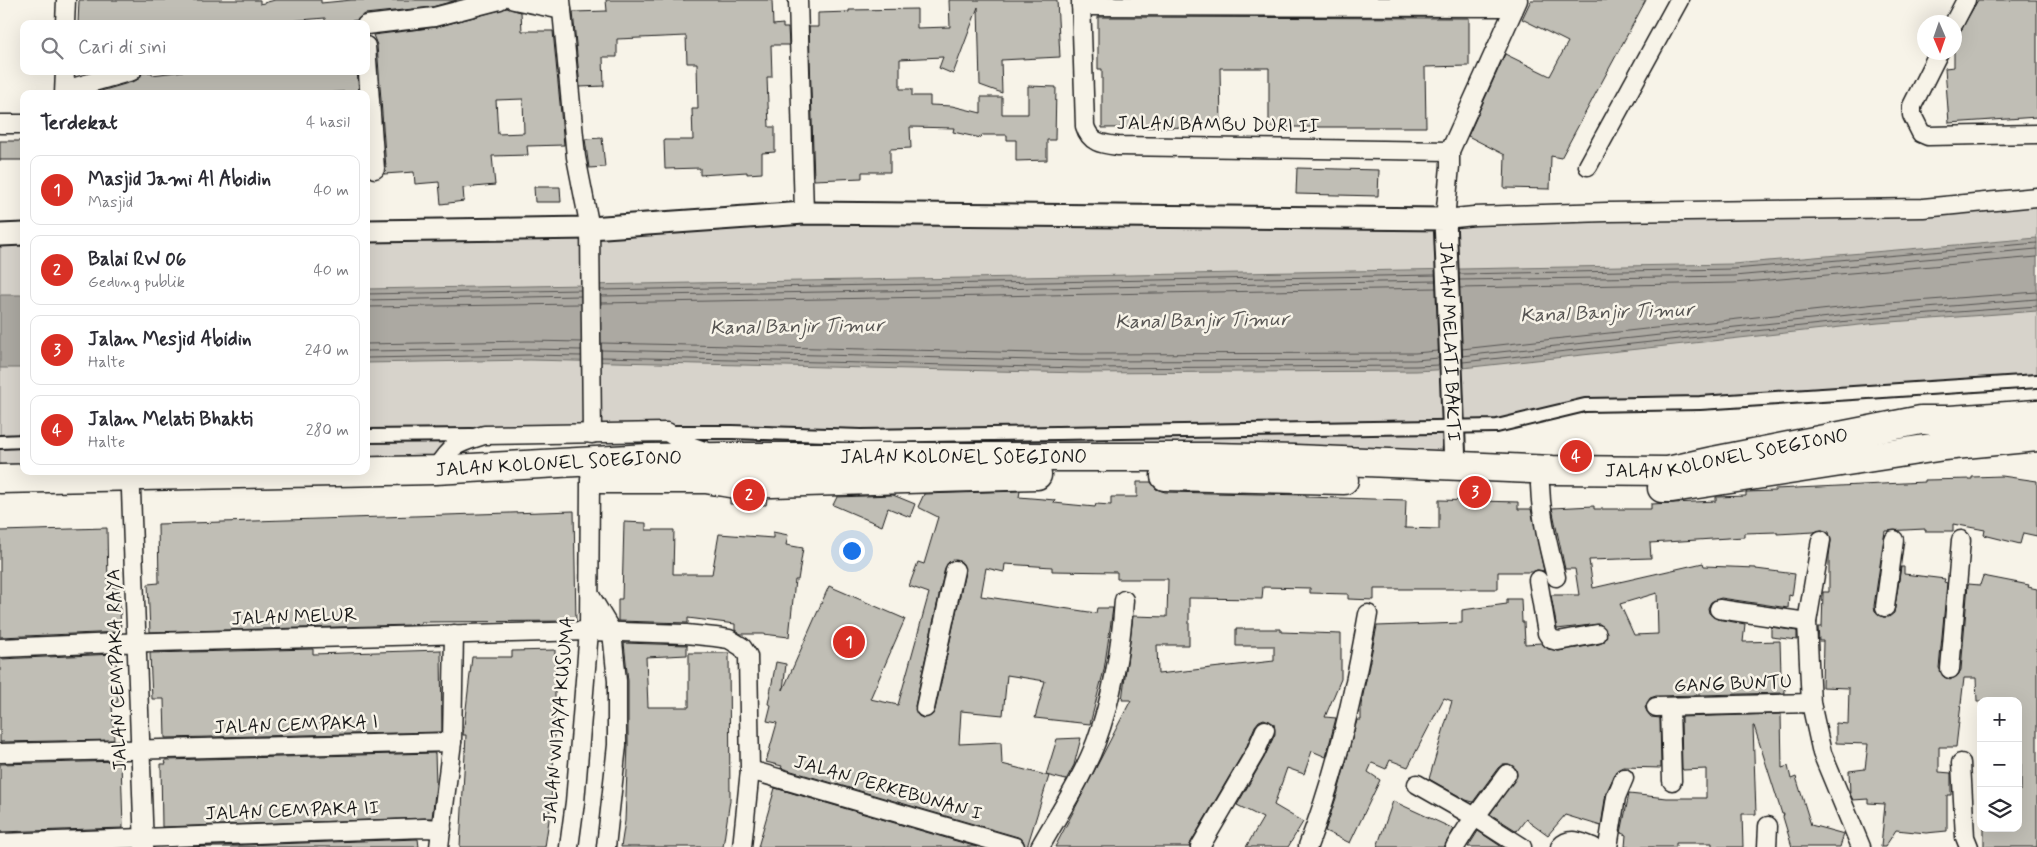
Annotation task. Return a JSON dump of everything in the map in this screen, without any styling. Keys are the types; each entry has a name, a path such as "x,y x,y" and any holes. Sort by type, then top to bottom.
{"main road":[{"name":"JALAN KOLONEL SOEGIONO","path":"370,471 435,470 648,458 722,457 1286,459 1553,470 1668,471 1921,420 2037,404"},
{"path":"1947,433 2037,414"},
{"name":"JALAN KOLONEL SOEGIONO","path":"1921,420 1947,433"},
{"name":"JALAN KOLONEL SOEGIONO","path":"0,495 131,490 302,488 590,478 706,479 736,484 1056,475 1672,488 1863,458 1947,433"},
{"path":"1947,433 2037,437"},
{"name":"JALAN KOLONEL SOEGIONO","path":"1863,458 1952,462 2037,456"},
{"name":"JALAN KOLONEL SOEGIONO","path":"0,479 193,475"}],"street":[{"path":"65,20 66,0"},
{"path":"370,25 434,17 500,0"},
{"path":"514,0 562,5 576,157 590,228 592,426"},
{"path":"798,0 804,213"},
{"path":"1588,166 1679,0"},
{"path":"1958,15 1966,0"},
{"path":"1081,3 1516,3 1450,159 1446,213"},
{"name":"JALAN BAMBU DURI II","path":"1081,3 1086,126 1092,140 1118,146 1450,159"},
{"path":"1935,60 1912,106 1912,115 1921,133 1928,136 2037,134"},
{"path":"64,90 65,75"},
{"path":"70,90 119,75"},
{"path":"368,75 369,90"},
{"path":"370,108 374,169"},
{"path":"0,124 20,124"},
{"path":"370,231 590,228 804,213 1446,213 1474,216 1607,212 1923,208 2037,197"},
{"name":"JALAN MELATI BAKTI","path":"1446,213 1455,465"},
{"path":"0,235 20,234"},
{"path":"370,436 484,435 592,426 667,432 861,436 1497,426 1585,405 1700,403 2037,381"},
{"path":"667,432 690,446 722,457"},
{"path":"435,470 448,450 461,442 484,435"},
{"path":"0,442 20,442"},
{"name":"JALAN WIJAYA KUSUMA","path":"569,847 575,802 589,631 590,478"},
{"path":"1540,485 1540,504 1545,534 1556,577"},
{"name":"JALAN CEMPAKA RAYA","path":"131,490 144,842"},
{"path":"1821,540 1808,622 1811,703 1822,753 1861,847"},
{"path":"1885,607 1894,540"},
{"path":"1950,669 1961,540"},
{"path":"925,708 955,570"},
{"path":"1538,580 1547,633 1551,639 1558,641 1597,634"},
{"name":"JALAN WIJAYA KUSUMA","path":"590,596 612,632 617,681 617,745 606,847"},
{"path":"1040,847 1078,781 1095,744 1108,704 1123,620 1124,600"},
{"path":"1719,609 1808,622"},
{"path":"1308,846 1322,806 1353,697 1368,614"},
{"name":"JALAN MELUR","path":"0,648 138,642 589,631 686,634 730,639 742,647 748,656 750,770 742,847"},
{"path":"439,847 452,742 454,634"},
{"name":"GANG BUNTU","path":"1672,781 1663,707 1811,703"},
{"path":"1200,847 1254,753 1265,730"},
{"name":"JALAN CEMPAKA I","path":"0,753 452,742"},
{"path":"1961,763 1965,838 1969,847"},
{"name":"JALAN PERKEBUNAN I","path":"750,770 1015,847"},
{"path":"1455,847 1507,774"},
{"path":"1608,847 1616,797 1624,778"},
{"path":"1417,784 1476,817 1522,847"},
{"path":"1767,847 1768,826"},
{"name":"JALAN CEMPAKA II","path":"0,842 144,842 424,828 442,830"},
{"path":"1560,847 1566,842 1575,841 1593,847"}],"shaded area":[{"path":"2037,195 2037,381 1585,405 1497,426 1455,426 1455,465 722,457 667,432 484,435 435,470 370,471 370,231 804,213 1867,208"},
{"path":"20,234 20,440 0,440 0,235"},
{"path":"0,442 20,442 20,475 193,475 0,479"}],"water":[{"name":"Kanal Banjir Timur","path":"2037,238 2037,311 1878,323 1453,369 1416,371 1081,373 530,360 370,363 370,289 1733,264"},
{"path":"0,295 20,295 20,368 0,368"}],"building":[{"path":"79,0 260,0 260,4 275,0 321,0 321,3 352,0 457,0 432,7 365,14 357,20 325,20 325,18 301,20 78,20"},
{"path":"606,0 772,0 773,25 783,24 783,28 788,28 789,45 771,45 772,77 767,77 768,104 769,127 775,127 775,152 762,153 762,173 700,175 700,168 665,169 664,140 693,140 692,109 698,109 697,63 687,63 686,36 617,39 617,57 603,57 604,86 580,87 573,12 607,11"},
{"path":"949,0 1057,0 1060,57 1001,60 1002,93 980,85 978,7 953,74 939,68 943,57 900,59 900,89 912,89 912,96 930,96 930,105 952,106 981,113 981,97 1002,97 1002,114 1028,114 1028,86 1056,87 1055,140 1047,140 1047,160 1016,161 1016,140 1007,140 1007,135 982,135 981,138 953,132 954,128 910,127 911,148 890,149 890,172 862,172 862,178 814,180 809,27 818,27 818,13 849,12 849,10 917,9 917,28 950,27"},
{"path":"1531,0 1646,0 1561,158 1551,156 1550,189 1504,188 1505,155 1468,136 1505,54 1550,76 1568,42 1522,19"},
{"path":"1978,0 2037,0 2037,117 1949,123 1945,68 1954,67 1954,60 1962,60 1962,28"},
{"path":"507,8 521,12 522,31 553,31 564,145 527,146 528,155 492,156 495,185 463,188 464,201 441,204 439,182 415,184 414,172 384,174 386,168 377,45 373,35 437,27","holes":["523,99 524,133 498,134 496,100"]},
{"path":"1098,17 1469,18 1469,66 1425,67 1426,127 1269,127 1269,68 1220,68 1221,127 1102,128 1102,69 1098,69"},
{"path":"141,75 357,75 359,90 105,90 140,78"},
{"path":"602,138 605,167 589,168 585,139"},
{"path":"0,141 20,141 20,160 0,160"},
{"path":"1297,168 1379,170 1378,196 1296,194"},
{"path":"534,187 560,187 561,202 535,202"},
{"path":"2002,476 2037,481 2037,536 2023,533 2020,544 1984,535 1985,530 1953,524 1953,531 1925,531 1925,529 1885,531 1874,606 1875,611 1883,617 1889,617 1894,613 1901,567 1904,567 1904,574 1945,579 1944,582 1947,583 1939,668 1944,677 1950,680 1958,675 1961,670 1968,584 1980,585 1983,576 2029,585 2028,587 2037,589 2037,847 1984,847 1984,832 2022,832 2022,697 1977,697 1977,701 1976,678 1964,678 1956,747 1939,747 1939,772 1951,773 1951,795 1947,795 1947,831 1926,833 1896,830 1885,847 1881,847 1885,804 1868,803 1868,799 1853,800 1850,794 1849,771 1865,769 1868,744 1836,743 1836,723 1848,724 1849,688 1822,687 1823,641 1819,641 1818,627 1822,627 1823,592 1829,592 1831,541 1829,532 1822,530 1777,534 1777,532 1744,533 1744,537 1650,543 1651,558 1589,560 1593,588 1703,563 1704,566 1756,568 1795,574 1792,596 1789,595 1788,608 1721,598 1711,602 1708,608 1709,613 1717,619 1745,624 1743,642 1780,641 1781,674 1784,674 1785,693 1656,696 1650,698 1645,707 1647,712 1651,717 1660,718 1661,768 1623,767 1617,770 1606,793 1601,826 1565,815 1548,835 1526,819 1517,831 1490,814 1517,776 1516,769 1509,764 1503,764 1498,768 1473,802 1429,779 1452,701 1444,698 1408,767 1390,760 1386,769 1372,763 1368,772 1380,780 1350,843 1325,831 1338,792 1357,720 1361,720 1361,705 1377,626 1462,623 1462,610 1507,604 1507,599 1521,599 1525,644 1541,643 1548,649 1559,651 1604,642 1607,632 1600,624 1557,629 1551,595 1579,595 1575,569 1565,569 1552,508 1594,506 1594,509 1651,509 1651,504 1716,501 1716,497 1746,496 1746,492 1775,491 1775,489 1972,479 1972,477","holes":["1657,593 1658,634 1634,635 1620,604"]},
{"path":"1137,482 1151,482 1156,489 1165,492 1306,495 1306,497 1406,500 1405,528 1439,529 1439,500 1518,502 1518,509 1531,509 1544,571 1498,572 1498,589 1374,589 1374,600 1348,599 1348,594 1310,593 1310,588 1263,587 1262,599 1189,598 1189,645 1157,645 1158,674 1274,661 1274,646 1236,646 1236,629 1281,629 1281,632 1341,634 1341,679 1325,717 1336,718 1326,757 1312,751 1304,774 1287,768 1274,805 1303,822 1288,847 1246,847 1263,818 1237,805 1264,758 1275,734 1274,724 1264,719 1255,726 1246,748 1189,847 1055,847 1131,700 1122,700 1133,616 1167,617 1168,579 1117,579 1117,572 1052,571 1052,567 1005,564 1004,572 986,568 981,596 1096,613 1097,608 1113,608 1104,670 1090,724 1035,718 1045,681 1007,675 1003,715 961,711 959,744 1001,742 1002,764 1049,776 1027,847 1025,847 1023,840 1018,837 766,762 777,723 767,721 771,705 768,704 776,662 786,664 783,690 829,586 905,619 870,699 898,705 929,593 909,586 918,562 924,564 938,517 918,507 924,494 1020,491 1019,497 1055,500 1054,503 1095,507 1096,504 1111,505 1111,497 1137,497","holes":["952,560 962,563 965,572 935,710 932,715 923,718 918,715 915,706 945,568"]},
{"path":"893,495 915,504 910,517 888,508 882,526 833,505 837,497"},
{"path":"730,499 767,499 766,505 730,504"},
{"path":"574,511 576,621 421,622 421,624 411,625 150,632 148,584 159,583 158,524"},
{"path":"624,522 646,523 646,530 674,530 673,574 712,574 719,534 773,538 773,532 788,535 786,545 803,548 798,580 795,580 789,637 741,634 735,630 735,624 688,618 688,623 618,621 618,599 622,599"},
{"path":"107,528 108,587 119,587 121,632 0,637 0,531"},
{"path":"1771,627 1797,631 1797,640 1771,637"},
{"path":"624,643 687,645 687,655 646,657 648,707 689,707 689,653 729,653 730,800 723,847 621,847 625,821 628,745 628,681"},
{"path":"313,649 313,654 441,650 442,732 165,738 164,699 152,699 150,653"},
{"path":"555,650 553,777 545,847 460,847 466,735 463,735 472,657 512,657 512,651"},
{"path":"116,654 118,702 112,703 114,740 0,742 0,659"},
{"path":"1781,714 1782,768 1788,766 1791,779 1796,777 1811,825 1844,834 1840,847 1792,847 1783,817 1784,814 1782,814 1753,726 1756,814 1742,814 1743,847 1712,847 1712,843 1676,843 1676,847 1625,847 1626,835 1621,833 1629,794 1667,798 1706,798 1706,769 1683,770 1682,768 1681,717"},
{"path":"1081,738 1074,765 1066,780 1046,775 1057,739"},
{"path":"435,753 436,785 432,818 162,827 161,764 166,764 165,760"},
{"path":"121,761 123,828 0,832 0,764"},
{"path":"775,788 977,847 758,847"},
{"path":"1393,801 1454,829 1444,847 1377,847"},
{"path":"1478,831 1502,847 1468,847"},
{"path":"418,839 419,847 187,847"}],"place":[{"name":"Jalan Melati Bhakti","path":"1576,456"},
{"name":"Jalan Mesjid Abidin","path":"1475,492"},
{"name":"Balai RW 06","path":"749,495"},
{"name":"Masjid Jami Al Abidin","path":"849,642"}]}
